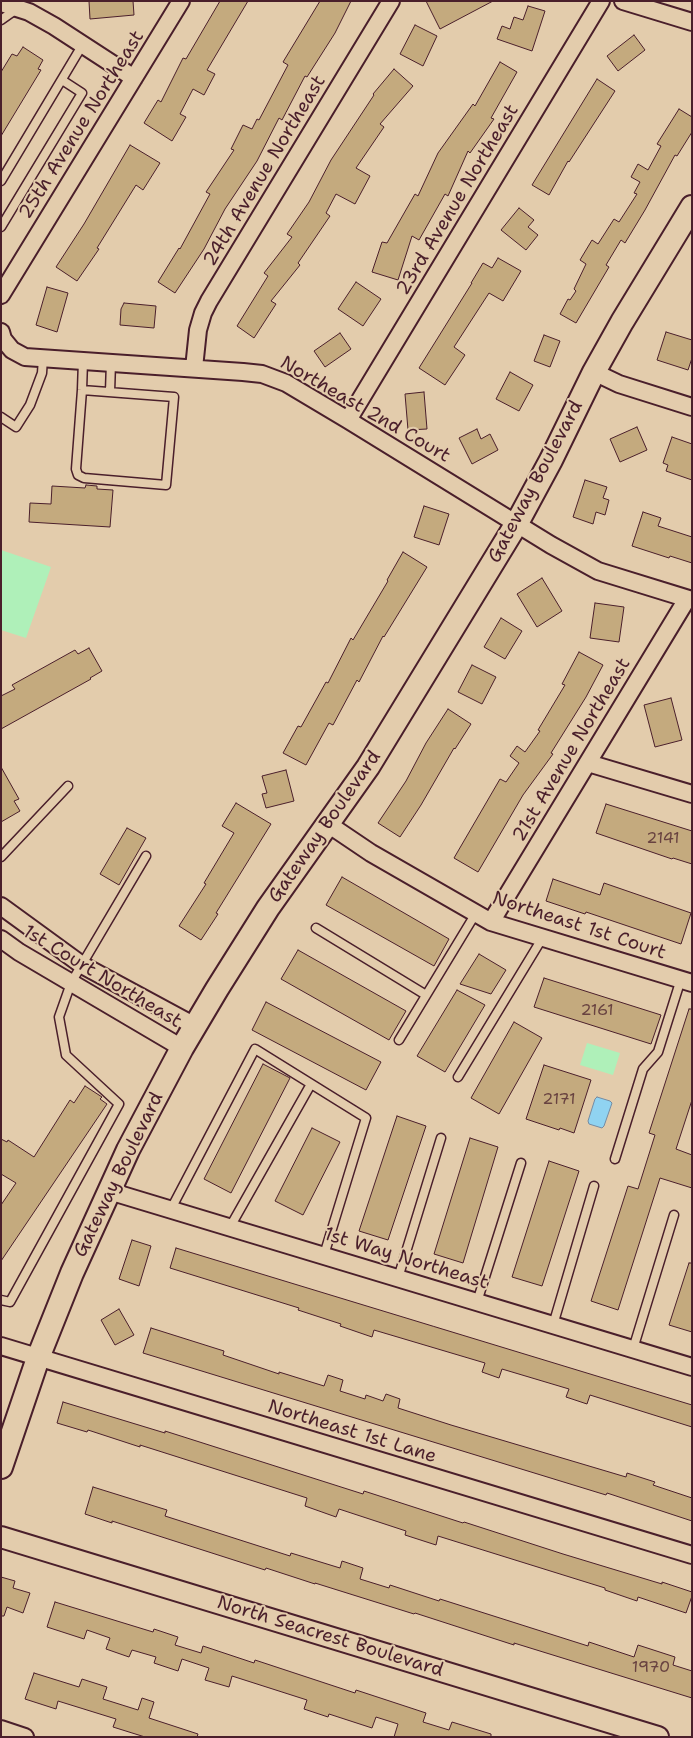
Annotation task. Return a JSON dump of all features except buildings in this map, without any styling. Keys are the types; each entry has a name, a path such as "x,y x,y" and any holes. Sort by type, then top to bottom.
{"main road":[{"name":"Gateway Boulevard","path":"1,1467 38,1358 72,1274 148,1110 182,1048 263,916 368,767 517,524 594,372 622,322 691,212"}],"street":[{"name":"25th Avenue Northeast","path":"2,292 181,1"},
{"name":"24th Avenue Northeast","path":"194,368 198,330 206,307 391,1"},
{"name":"23rd Avenue Northeast","path":"348,420 601,1"},
{"path":"623,1 692,22"},
{"path":"1,3 29,12 83,44 134,78"},
{"name":"Northeast 2nd Court","path":"1,332 3,339 12,350 25,357 262,374 286,383 598,572 690,600"},
{"path":"594,372 618,384 692,407"},
{"name":"21st Avenue Northeast","path":"491,922 690,600"},
{"path":"588,763 692,794"},
{"name":"Northeast 1st Court","path":"328,824 396,869 491,922 686,981"},
{"name":"1st Court Northeast","path":"1,906 82,965 195,1026"},
{"name":"1st Court Northeast","path":"1,939 19,952 182,1048"},
{"name":"1st Way Northeast","path":"109,1191 692,1367"},
{"name":"Northeast 1st Lane","path":"1,1346 692,1555"},
{"name":"North Seacrest Boulevard","path":"1,1537 658,1737"},
{"path":"1,1729 25,1737"}],"lane":[{"path":"1,20 18,8"},
{"path":"1,181 83,44"},
{"path":"1,227 82,93 62,80"},
{"path":"1,417 16,427 30,405 42,373 43,358"},
{"path":"82,390 174,397 166,485 84,478 78,475 76,469 83,360"},
{"path":"110,392 111,362"},
{"path":"1,857 68,786"},
{"path":"1,1300 10,1302 119,1104 66,1055 59,1017 71,983 146,856"},
{"path":"399,1040 476,913"},
{"path":"316,928 426,995"},
{"path":"458,1077 543,937"},
{"path":"615,1159 643,1069 658,1052 686,981"},
{"path":"172,1209 255,1049 366,1118 324,1255"},
{"path":"230,1227 311,1084"},
{"path":"398,1278 441,1138"},
{"path":"477,1302 521,1163"},
{"path":"553,1325 594,1186"},
{"path":"633,1349 674,1215"}],"green space":[{"path":"1,550 51,567 26,638 1,630"},
{"path":"587,1043 620,1053 613,1075 580,1065"}],"water":[{"path":"597,1097 612,1103 602,1128 589,1124 588,1121"}]}
